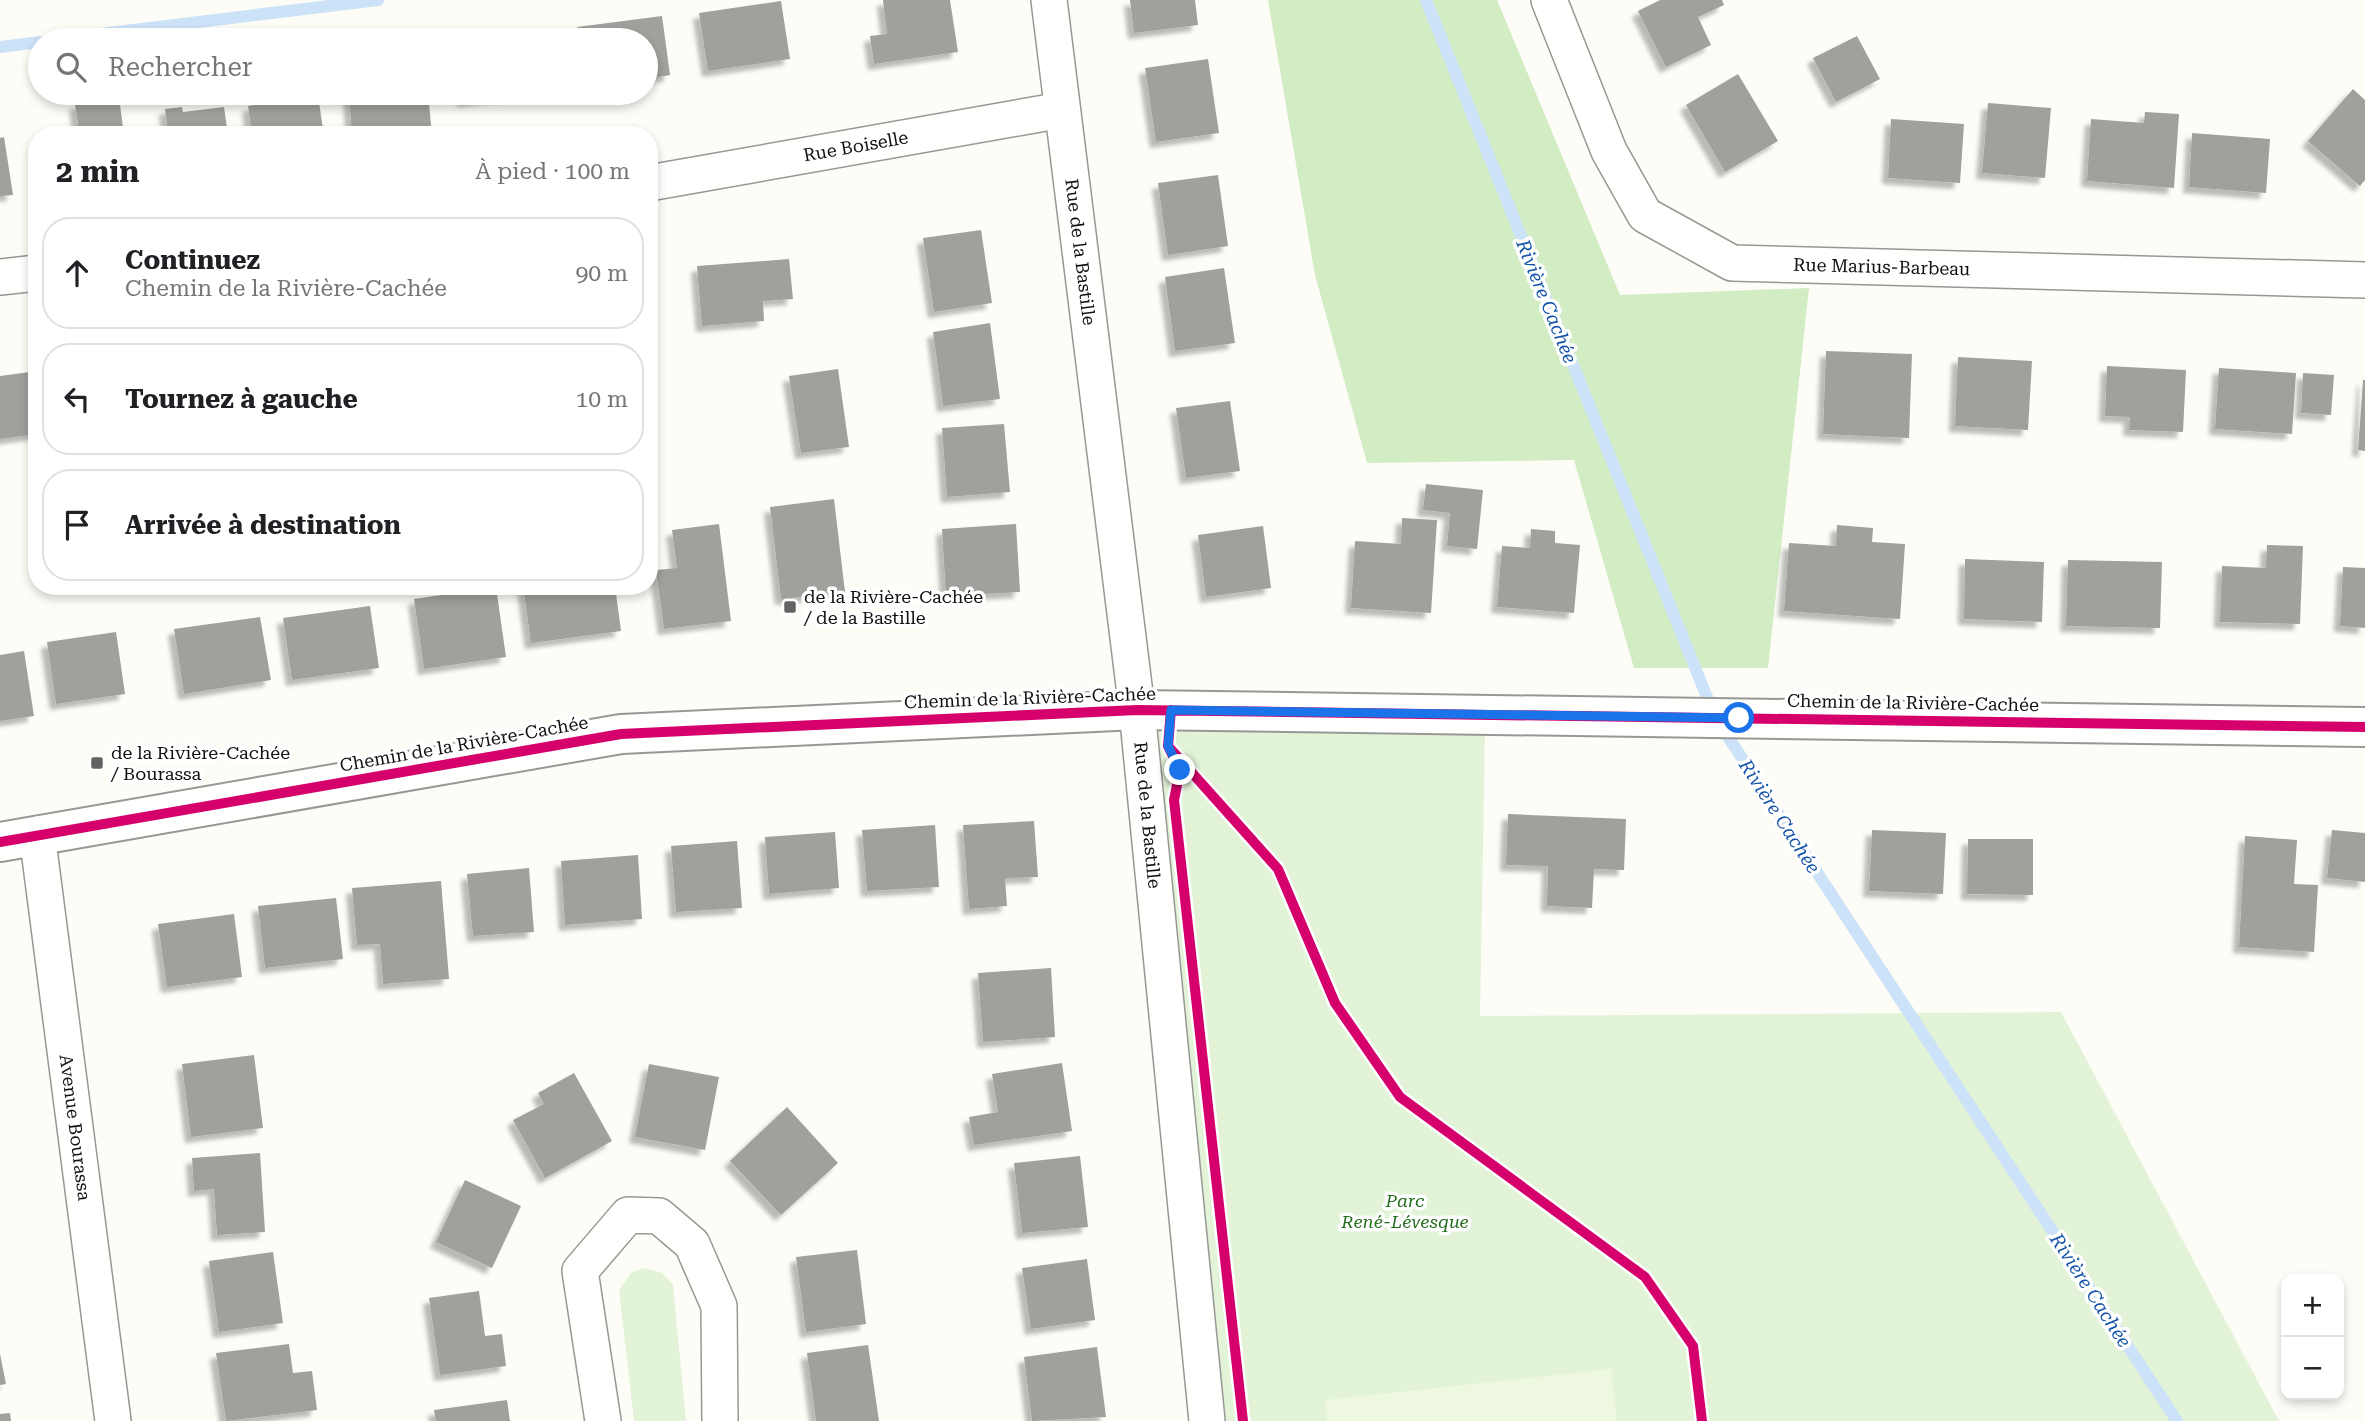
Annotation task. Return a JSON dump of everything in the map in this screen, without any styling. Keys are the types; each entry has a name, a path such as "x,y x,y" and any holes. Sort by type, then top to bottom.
{"street":[{"name":"Rue de la Bastille","path":"1049,0 1137,710 1207,1421"},
{"name":"Rue Marius-Barbeau","path":"1549,0 1609,150 1645,215 1732,263 2365,280"},
{"name":"Rue Boiselle","path":"658,181 1062,110"},
{"path":"0,277 28,273"},
{"name":"Chemin de la Rivière-Cachée","path":"0,842 621,734 1137,710 2365,727"},
{"name":"Avenue Bourassa","path":"37,834 113,1421"},
{"path":"603,1421 580,1271 628,1215 659,1216 692,1244 719,1307 720,1421"}],"green space":[{"path":"1268,0 1497,0 1620,295 1809,288 1768,668 1634,668 1574,460 1367,463 1315,275"},
{"name":"Parc René-Lévesque","path":"1145,720 1485,733 1480,1016 2061,1012 2279,1421 1218,1421"},
{"path":"645,1268 662,1273 673,1285 686,1421 634,1421 619,1290 632,1272"},
{"path":"1611,1369 1617,1421 1327,1421 1325,1400"}],"building":[{"path":"883,0 950,0 958,52 874,64 870,36 887,34"},
{"path":"1130,0 1195,0 1198,25 1134,33"},
{"path":"1660,0 1722,0 1724,5 1698,17 1711,45 1666,67 1638,11"},
{"path":"781,1 790,59 708,71 699,13"},
{"path":"662,16 670,75 658,77 658,28 577,27"},
{"path":"1857,36 1880,79 1836,102 1813,58"},
{"path":"1208,59 1219,133 1156,142 1145,68"},
{"path":"1738,74 1778,141 1725,172 1686,105"},
{"path":"2353,89 2365,100 2365,180 2360,186 2308,141"},
{"path":"1988,103 2051,108 2045,178 1982,173"},
{"path":"75,105 120,105 123,126 78,126"},
{"path":"319,105 323,126 251,126 248,106"},
{"path":"350,105 429,105 431,126 351,126"},
{"path":"182,107 183,112 224,107 227,126 167,126 165,109"},
{"path":"2145,112 2179,114 2174,188 2087,181 2091,119 2144,123"},
{"path":"1891,119 1964,124 1960,183 1888,178"},
{"path":"2192,133 2270,139 2266,193 2189,187"},
{"path":"4,137 13,195 0,196 0,138"},
{"path":"1218,175 1228,246 1168,255 1158,183"},
{"path":"981,230 992,303 934,312 923,238"},
{"path":"789,259 793,299 763,301 764,321 702,326 697,266"},
{"path":"1224,268 1235,343 1175,351 1165,277"},
{"path":"990,323 1000,399 943,406 933,332"},
{"path":"1826,351 1912,354 1909,438 1823,434"},
{"path":"1958,357 2032,361 2028,430 1955,426"},
{"path":"2107,366 2186,370 2183,432 2129,430 2130,417 2105,416"},
{"path":"2219,368 2296,373 2292,434 2215,429"},
{"path":"838,369 849,447 801,453 789,376"},
{"path":"28,372 28,435 0,439 0,376"},
{"path":"2303,373 2334,375 2331,415 2301,413"},
{"path":"2365,380 2365,451 2358,450"},
{"path":"1230,401 1240,471 1186,478 1176,408"},
{"path":"1004,424 1010,492 947,497 942,428"},
{"path":"1426,484 1483,490 1477,549 1447,546 1450,513 1423,510"},
{"path":"834,499 845,592 781,599 770,507"},
{"path":"1402,518 1437,520 1431,613 1351,608 1355,541 1401,544"},
{"path":"719,524 731,621 664,629 658,570 677,568 672,530"},
{"path":"1016,524 1020,592 946,596 942,529"},
{"path":"1837,525 1873,528 1872,542 1905,544 1900,619 1784,611 1789,543 1836,546"},
{"path":"1263,526 1271,588 1206,597 1198,535"},
{"path":"1531,529 1555,531 1555,543 1580,545 1574,613 1497,607 1502,546 1530,548"},
{"path":"2267,545 2303,546 2300,624 2220,622 2222,566 2266,568"},
{"path":"1965,559 2044,562 2042,622 1964,619"},
{"path":"2068,560 2162,562 2160,628 2066,626"},
{"path":"2343,567 2365,568 2365,628 2340,626"},
{"path":"441,595 497,595 506,657 424,669 414,599"},
{"path":"524,595 616,595 621,631 531,643"},
{"path":"370,606 379,668 292,680 283,618"},
{"path":"260,617 271,680 184,694 174,629"},
{"path":"116,632 125,694 56,704 47,642"},
{"path":"24,651 34,716 0,721 0,655"},
{"path":"1508,814 1626,819 1624,870 1594,869 1592,908 1547,906 1548,866 1506,865"},
{"path":"1034,821 1038,877 1005,878 1007,906 969,909 963,825"},
{"path":"935,825 939,887 867,891 862,830"},
{"path":"1872,830 1946,833 1943,894 1869,891"},
{"path":"2332,830 2365,833 2365,882 2327,878"},
{"path":"835,832 839,888 769,894 765,837"},
{"path":"2245,836 2297,840 2294,884 2318,885 2314,952 2239,947"},
{"path":"1968,839 2033,839 2033,895 1967,894"},
{"path":"737,841 742,908 676,912 671,846"},
{"path":"638,855 642,919 565,925 561,861"},
{"path":"529,868 534,932 473,936 467,874"},
{"path":"441,881 449,979 383,984 380,944 357,945 352,888"},
{"path":"336,898 343,959 265,968 258,906"},
{"path":"234,914 242,977 167,987 158,924"},
{"path":"1051,968 1055,1037 983,1042 978,973"},
{"path":"254,1055 263,1128 191,1137 182,1064"},
{"path":"1062,1063 1072,1131 974,1145 969,1117 998,1112 992,1074"},
{"path":"649,1064 719,1077 705,1150 635,1137"},
{"path":"574,1073 612,1141 545,1178 513,1120 544,1104 538,1093"},
{"path":"787,1107 838,1163 781,1215 730,1161"},
{"path":"260,1153 265,1232 217,1235 214,1189 194,1191 192,1158"},
{"path":"1080,1156 1088,1227 1022,1233 1014,1163"},
{"path":"465,1180 521,1206 492,1268 436,1242"},
{"path":"857,1250 866,1324 806,1332 796,1257"},
{"path":"273,1252 283,1323 219,1332 209,1261"},
{"path":"1087,1259 1095,1320 1031,1329 1022,1268"},
{"path":"479,1291 485,1336 502,1334 506,1366 440,1375 429,1298"},
{"path":"289,1344 293,1373 312,1371 317,1410 226,1421 216,1353"},
{"path":"868,1345 879,1421 816,1421 807,1353"},
{"path":"1097,1347 1106,1417 1032,1421 1024,1357"},
{"path":"0,1354 6,1384 0,1385"},
{"path":"507,1400 510,1421 436,1421 434,1410"},
{"path":"10,1413 11,1421 0,1421 0,1414"}],"waterway":[{"name":"Rivière Cachée","path":"149,28 378,0"},
{"name":"Rivière Cachée","path":"1426,0 1715,717 2177,1421"},
{"name":"Rivière Cachée","path":"0,47 28,44"}],"cycle path":[{"path":"0,842 621,734 1137,710 2365,727"},
{"path":"1171,710 1168,746 1180,770 1174,800 1243,1421"},
{"path":"1168,746 1278,869 1335,1003 1400,1097 1645,1277 1693,1346 1702,1421"}],"place":[{"name":"de la Rivière-Cachée / de la Bastille","path":"790,607"},
{"name":"de la Rivière-Cachée / Bourassa","path":"97,763"}],"route":[{"path":"1180,770 1171,757 1168,746 1171,710 1739,718"}]}
